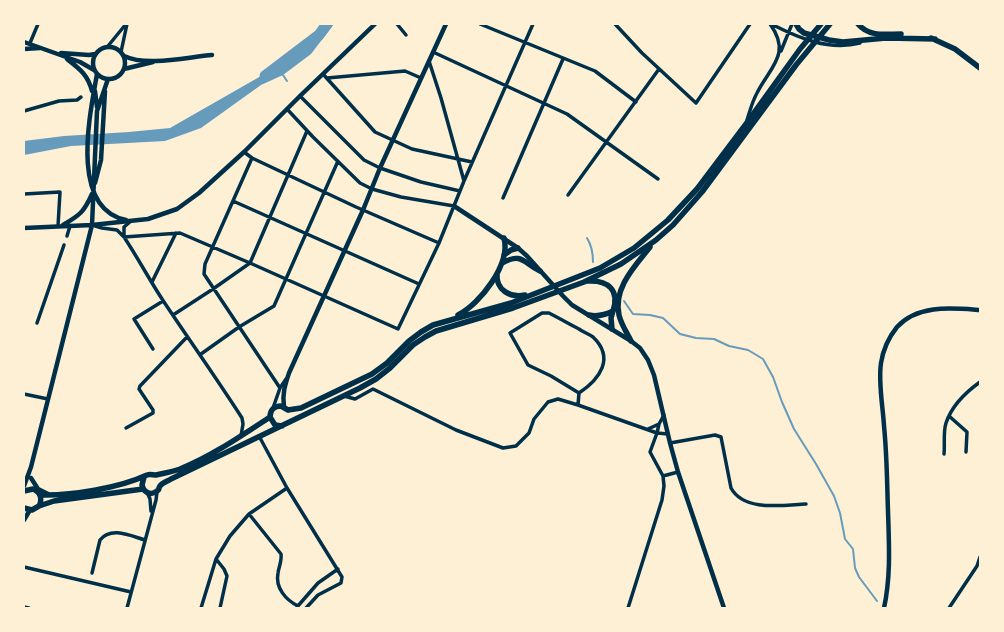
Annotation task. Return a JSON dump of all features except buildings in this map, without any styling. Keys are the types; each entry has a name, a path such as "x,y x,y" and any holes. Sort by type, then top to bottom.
{"main road":[{"path":"796,24 804,33 843,42 886,38 935,39"},
{"path":"447,320 511,303 600,268 634,248 668,220 697,189 800,49 821,24"},
{"path":"612,329 619,322 620,294 624,282 635,265 656,240 677,220 702,192 806,53 830,24"},
{"path":"858,24 863,29 874,33 908,34 935,39 955,49 980,68"},
{"path":"24,491 29,489 38,493 56,495 118,485 149,475 169,473 234,442 270,418 272,409 278,406 286,408 301,408 372,374 387,363 409,341 421,332 472,307 497,273 502,263 505,244 504,238"},
{"path":"27,509 36,509 39,506 54,501 145,491 152,493 156,492 160,485 376,379 390,368 413,345 436,331 513,308 584,282 621,264 656,240"},
{"path":"504,255 511,250 518,248"},
{"path":"502,263 512,257 518,248"},
{"path":"512,257 521,258 540,271"},
{"path":"497,273 498,284 504,291 512,296 531,294"},
{"path":"584,282 594,281 604,283 611,287 616,298 616,303 611,318 612,329"},
{"path":"589,315 600,316 613,311"},
{"path":"620,316 632,341"},
{"path":"284,425 289,418 286,408"},
{"path":"270,418 275,425 284,425"},
{"path":"154,475 160,480 160,485"},
{"path":"144,477 142,484 145,491"},
{"path":"38,493 41,500 39,506"}],"street":[{"path":"30,43 38,24"},
{"path":"24,42 80,62 104,79 115,78 120,75 125,65 122,54 126,24"},
{"path":"24,486 31,467 92,225 97,111 95,72 92,62 98,50 108,46 126,24"},
{"path":"24,228 92,225 132,221 148,219 177,209 199,193 244,152 300,96 325,76 375,24"},
{"path":"397,24 406,35"},
{"path":"272,409 280,388 289,372 345,250 392,141 446,24"},
{"path":"480,24 595,71 636,102"},
{"path":"124,237 176,233 213,246 398,329 440,243 460,190 533,24"},
{"path":"615,24 642,53 696,103 750,24"},
{"path":"771,24 800,38 828,46 855,44 869,40"},
{"path":"771,24 780,43 780,55"},
{"path":"746,124 757,92 776,63 792,24"},
{"path":"108,46 117,49 122,54 136,59 159,60 212,55"},
{"path":"26,49 41,48"},
{"path":"433,52 567,114 658,179"},
{"path":"58,53 95,54"},
{"path":"64,56 82,71 90,82 93,94"},
{"path":"503,198 564,59"},
{"path":"124,69 159,60"},
{"path":"429,61 464,181"},
{"path":"568,196 659,69"},
{"path":"325,76 405,71 421,78"},
{"path":"325,76 375,132 412,149 472,162"},
{"path":"97,111 108,79"},
{"path":"95,85 90,110 87,159 89,178 93,190 103,207 117,218 132,221"},
{"path":"60,226 78,216 86,207 93,190 101,160 106,87"},
{"path":"300,96 364,160 380,168 421,182 460,190"},
{"path":"24,110 59,101 77,100 81,97"},
{"path":"287,110 360,183 401,197 454,206 518,248 572,305 632,341 640,348 648,360 654,375 678,472 724,608"},
{"path":"173,315 213,290 250,263 307,131"},
{"path":"244,152 252,158 287,175 440,243"},
{"path":"252,158 213,246 204,270 204,274 213,290 280,388"},
{"path":"201,354 239,327 274,306 338,162"},
{"path":"24,194 60,192 60,226"},
{"path":"233,201 419,284"},
{"path":"124,237 124,227 132,221"},
{"path":"92,225 117,230 124,237 163,301 187,337 201,354 242,418 243,424 241,437"},
{"path":"67,236 70,226"},
{"path":"152,282 176,233"},
{"path":"37,323 64,245"},
{"path":"153,349 134,319 163,301"},
{"path":"884,608 890,566 886,446 881,364 885,346 898,326 920,312 944,308 980,310"},
{"path":"578,405 580,393 595,380 601,371 603,360 601,347 592,336 549,313 542,313 510,333 528,365 551,376 580,393"},
{"path":"126,428 153,413 153,410 139,389 140,386 187,337"},
{"path":"286,408 282,398 289,372"},
{"path":"944,454 946,424 952,410 966,393 980,382"},
{"path":"343,396 355,399 374,389 456,430 503,448 516,446 529,433 534,419 548,402 558,399 657,433 668,434"},
{"path":"24,394 48,399"},
{"path":"628,608 662,500 664,486 663,476 650,452 659,424 664,415"},
{"path":"949,416 967,432 966,452"},
{"path":"648,429 659,424"},
{"path":"670,443 715,435 721,437 731,488 734,494 753,504 763,506 806,504"},
{"path":"258,436 287,488 342,577 341,582 318,595 306,608"},
{"path":"31,467 31,478 38,493"},
{"path":"663,476 678,472"},
{"path":"31,478 38,489 45,493 56,495"},
{"path":"202,608 216,559 230,536 249,514 287,488"},
{"path":"145,491 150,499 152,512"},
{"path":"127,608 156,500 156,492"},
{"path":"24,520 27,509"},
{"path":"249,514 281,554 282,560 278,573 279,586 288,601 297,607 318,583 338,569"},
{"path":"92,573 100,540 103,536 118,532 145,540"},
{"path":"949,608 977,566 980,557"},
{"path":"216,559 224,569 227,576 220,608"},
{"path":"24,567 131,592"},
{"path":"24,607 29,608"}],"water":[{"path":"323,24 334,24 311,54 283,75 261,85 201,128 165,141 71,146 24,155 24,141 64,136 170,128 289,60"}],"waterway":[{"path":"265,76 319,35 327,24"},
{"path":"283,75 287,81"},
{"path":"587,238 592,250 593,262"},
{"path":"624,301 633,314 650,315 663,318 680,334 696,338 714,339 729,346 748,350 763,359 773,377 794,429 834,496 840,513 845,539 853,549 855,568 859,577 877,601"}]}
